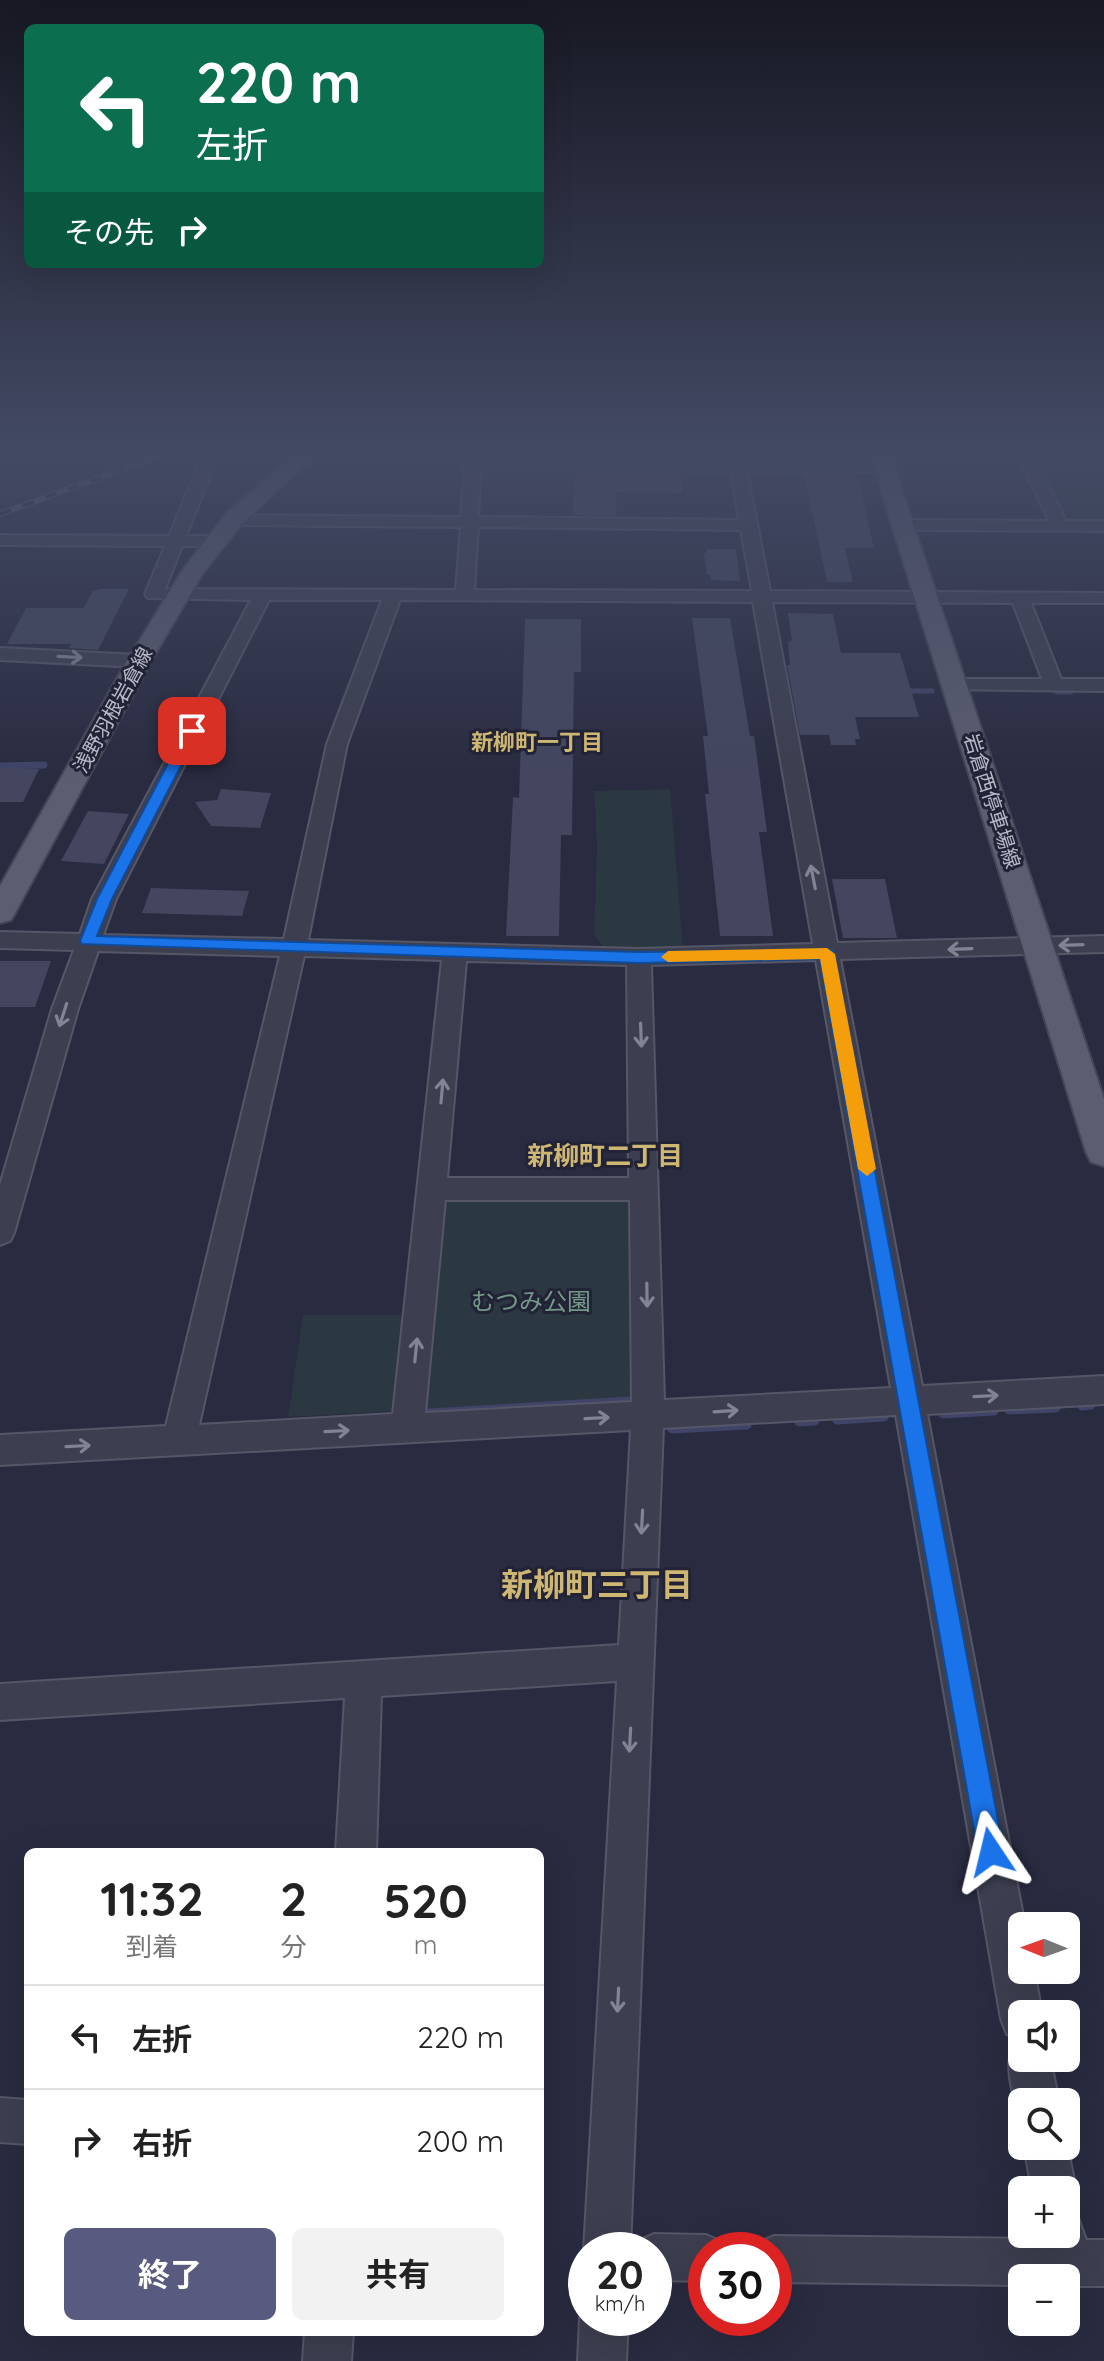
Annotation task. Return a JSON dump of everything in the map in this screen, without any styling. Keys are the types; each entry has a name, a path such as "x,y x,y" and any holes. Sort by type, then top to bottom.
{"main road":[{"name":"浅野羽根岩倉線","path":"0,913 139,661 200,561"},
{"name":"岩倉西停車場線","path":"914,561 1104,1152"}],"street":[{"path":"167,561 154,594 1104,598"},
{"path":"465,595 468,561"},
{"path":"755,561 1019,2000"},
{"path":"0,1233 40,1089 104,899 263,594"},
{"path":"179,1441 294,948 337,744 393,595"},
{"path":"1020,598 1054,685"},
{"path":"0,654 139,661"},
{"path":"954,685 1104,685"},
{"path":"0,940 639,957 1104,944"},
{"path":"408,1427 455,953"},
{"path":"608,2232 648,1416 639,957"},
{"path":"433,1189 645,1189"},
{"path":"0,1450 1104,1390"},
{"path":"0,1702 634,1662"},
{"path":"356,1848 364,1677"},
{"path":"0,2120 24,2122"},
{"path":"792,2259 1078,2253"},
{"path":"327,2361 329,2336"},
{"path":"602,2361 603,2336"}],"green space":[{"path":"670,789 683,948 603,947 594,934 597,845 594,791"},
{"name":"むつみ公園","path":"441,1195 629,1198 631,1399 428,1410 422,1406"},
{"path":"303,1315 405,1315 395,1411 288,1417"}],"building":[{"path":"705,561 738,561 740,581 711,580"},
{"path":"823,561 848,561 853,582 827,582"},
{"path":"129,589 98,650 69,648 71,644 7,644 26,608 84,608 92,592"},
{"path":"788,613 833,614 841,653 900,653 919,717 855,717 860,739 855,739 856,745 831,745 829,735 800,735 787,665 790,665 788,642 792,640"},
{"path":"692,618 730,618 750,736 754,736 767,832 759,832 773,936 720,936 705,794 709,794 703,736 708,736"},
{"path":"525,619 581,619 581,672 574,672 572,835 561,835 559,936 506,936 513,797 519,798"},
{"path":"0,768 39,769 23,802 0,802"},
{"path":"221,789 271,793 260,828 211,826 195,802 217,800"},
{"path":"88,811 129,814 104,864 61,861"},
{"path":"832,879 885,879 897,938 843,938"},
{"path":"151,888 249,891 242,916 142,913"},
{"path":"0,961 51,961 35,1007 0,1007"}],"waterway":[{"path":"904,691 932,691"},
{"path":"1057,692 1071,692"},
{"path":"0,766 44,765"},
{"path":"429,1413 631,1401"},
{"path":"1082,1406 1091,1405"},
{"path":"1009,1410 1056,1408"},
{"path":"943,1414 994,1411"},
{"path":"837,1420 884,1417"},
{"path":"799,1422 815,1421"},
{"path":"672,1429 747,1425"}],"slow traffic":[{"path":"668,957 827,954 867,1169"}],"district":[{"name":"新柳町一丁目","path":"537,742"},
{"name":"新柳町二丁目","path":"605,1156"},
{"name":"新柳町三丁目","path":"597,1585"}],"route":[{"path":"192,731 104,899 88,941 639,957 827,954 991,1852"}]}
